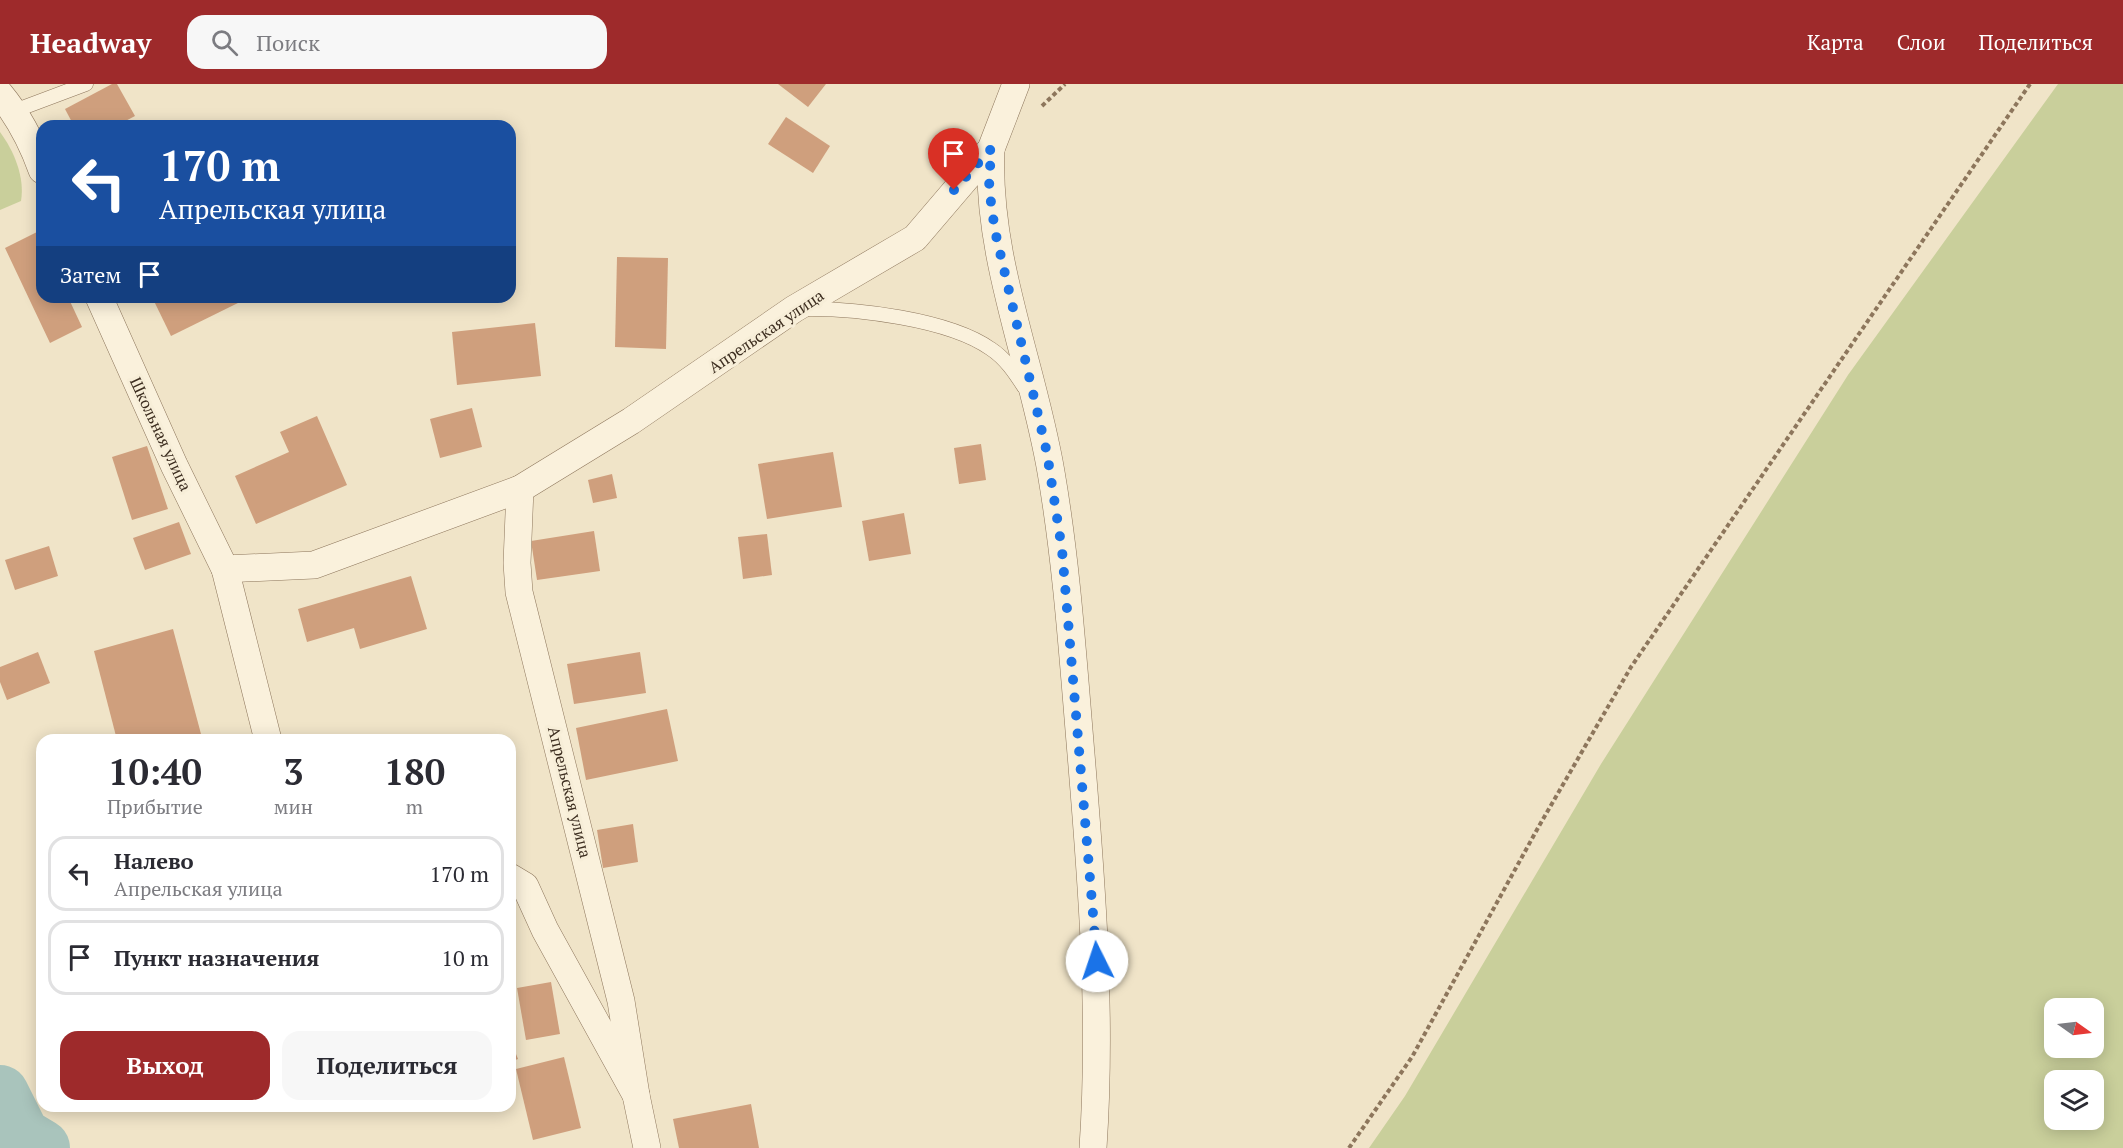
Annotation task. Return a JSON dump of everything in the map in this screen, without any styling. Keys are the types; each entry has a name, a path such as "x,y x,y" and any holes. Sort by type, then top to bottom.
{"street":[{"name":"Апрельская улица","path":"1016,84 991,149 989,188 995,231 1051,471 1062,550 1092,891 1098,1022 1093,1148"},
{"path":"7,103 36,159"},
{"name":"Апрельская улица","path":"225,569 314,565 520,489 631,421 794,309 915,238 991,149"},
{"name":"Школьная улица","path":"102,303 174,465 225,569"},
{"name":"Апрельская улица","path":"520,489 517,563 519,592 611,957 647,1148"},
{"path":"225,569 266,734"},
{"name":"Апрельская улица","path":"516,881 525,886 545,930 636,1095"}],"lane":[{"path":"7,103 86,84"},
{"path":"794,309 845,309 865,312 940,328 973,339 992,349 1006,362 1040,418"}],"path":[{"path":"1348,1148 1412,1057 1544,818 1631,668 2030,84"}],"green space":[{"path":"2058,84 2123,84 2123,1148 1369,1148 1405,1096 1601,764 1848,375"},
{"path":"0,132 10,147 17,165 22,192 21,201 0,210"}],"building":[{"path":"112,84 117,84 135,116 127,120 71,120 65,109"},
{"path":"778,84 826,84 808,107"},
{"path":"786,117 830,146 813,173 768,144"},
{"path":"36,232 36,303 71,303 82,327 50,343 5,248"},
{"path":"617,257 668,258 666,349 615,347"},
{"path":"155,303 238,303 171,336"},
{"path":"535,323 541,376 457,385 452,332"},
{"path":"472,408 482,447 440,458 430,419"},
{"path":"317,416 347,485 256,524 235,476 289,452 280,432"},
{"path":"981,444 986,480 959,484 954,448"},
{"path":"147,446 168,509 132,520 112,457"},
{"path":"833,452 842,507 767,519 758,464"},
{"path":"612,474 617,498 593,503 588,480"},
{"path":"904,513 911,554 869,561 862,521"},
{"path":"179,522 191,554 145,570 133,538"},
{"path":"594,531 600,571 537,580 531,541"},
{"path":"767,534 772,575 743,579 738,537"},
{"path":"49,546 58,576 15,590 5,560"},
{"path":"411,576 427,629 360,649 354,628 307,642 298,609"},
{"path":"173,629 201,734 115,734 94,651"},
{"path":"38,652 50,683 7,700 0,682 0,667"},
{"path":"640,652 646,693 574,704 567,664"},
{"path":"667,709 678,761 586,780 576,728"},
{"path":"633,824 638,862 603,868 597,830"},
{"path":"551,982 560,1034 526,1040 517,988"},
{"path":"564,1057 581,1128 533,1140 516,1069"},
{"path":"751,1104 759,1148 679,1148 673,1119"}],"waterway":[{"path":"0,1094 21,1136 41,1148"}],"route":[{"path":"954,190 991,149 989,188 995,231 1040,418 1051,471 1062,550 1097,961"}]}
